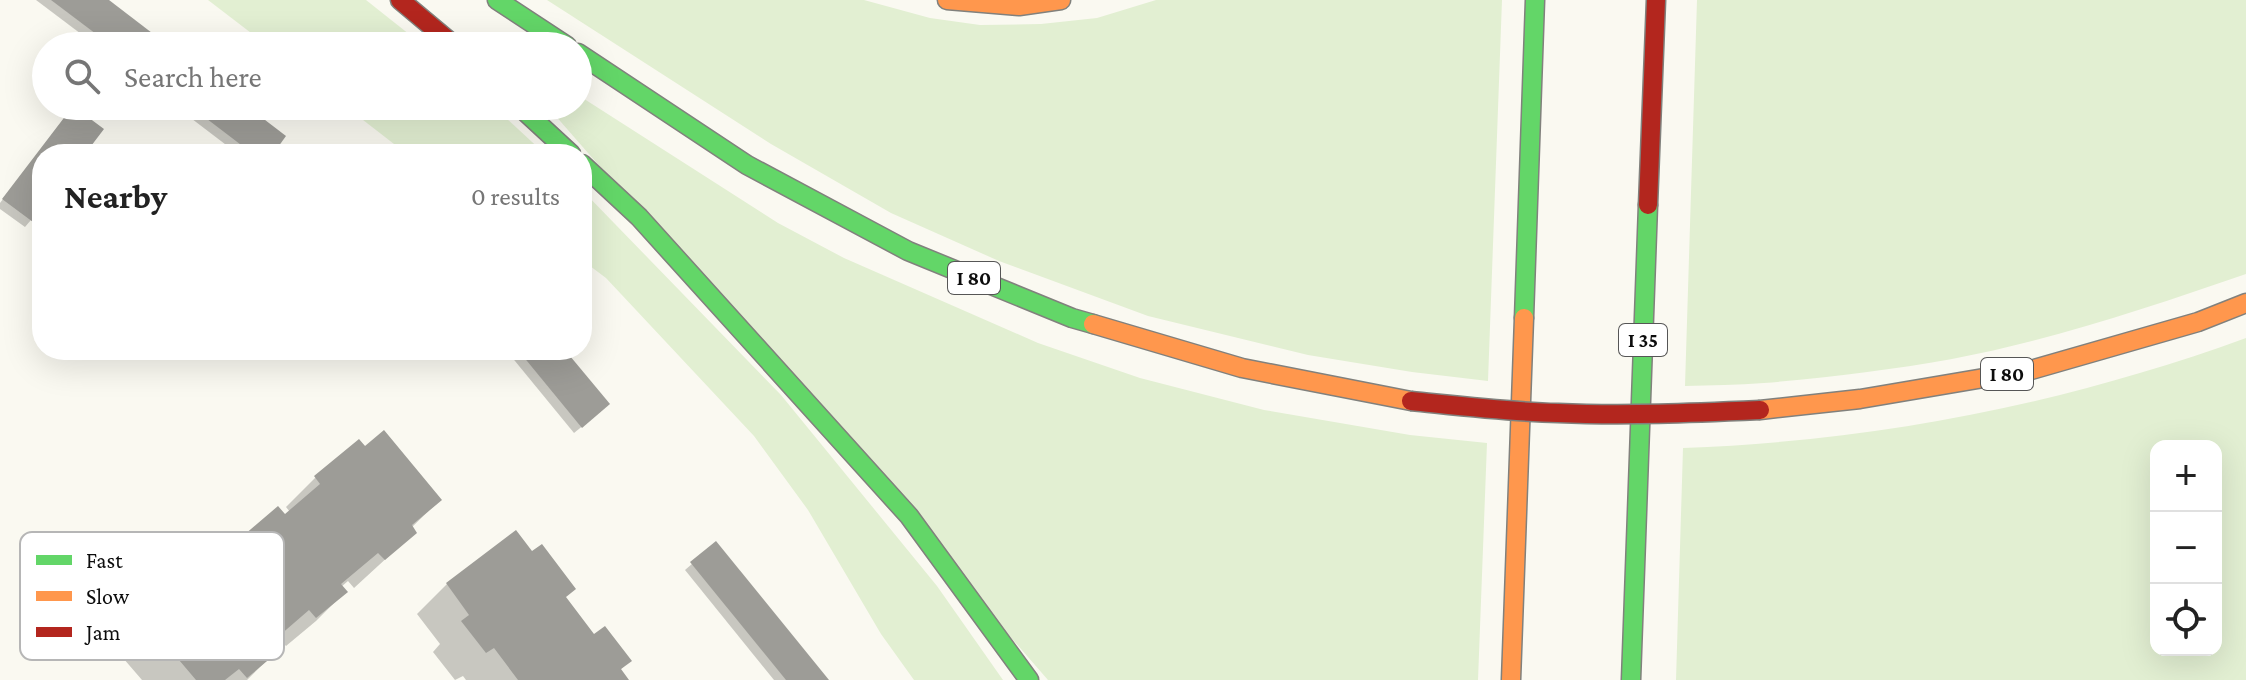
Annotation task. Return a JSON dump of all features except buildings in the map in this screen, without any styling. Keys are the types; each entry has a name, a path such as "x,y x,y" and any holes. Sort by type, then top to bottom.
{"highway":[{"path":"400,0 438,32"},
{"path":"497,0 546,32"},
{"path":"947,0 1019,6 1061,0"},
{"path":"1511,680 1535,0"},
{"name":"I 35","path":"1631,680 1656,0"},
{"name":"I 80","path":"592,62 747,165 908,251 1072,318 1242,368 1411,401 1577,415 1674,415 1860,399 2031,370 2198,322 2246,303"},
{"path":"534,120 560,144"},
{"path":"592,173 639,217 909,516 1029,680"}],"green space":[{"path":"208,0 366,0 406,32 250,32"},
{"path":"547,0 864,0 930,18 980,25 1041,24 1097,18 1156,0 1502,0 1488,381 1308,355 1148,316 999,261 891,213 771,144"},
{"path":"1697,0 2246,0 2246,274 2064,332 1952,359 1811,379 1685,386"},
{"path":"592,104 778,223 844,258 1038,343 1140,378 1264,410 1410,435 1487,443 1478,680 1048,680 592,158 592,144 580,144 559,120 592,120"},
{"path":"363,120 508,120 534,144 394,144"},
{"path":"592,200 781,395 937,586 1003,680 914,680 881,634 808,510 754,436 606,278 592,268"},
{"path":"2246,338 2246,680 1676,680 1683,448 1755,444 1898,428 2039,400 2109,382"}],"traffic: fast":[{"path":"497,0 546,32"},
{"path":"1524,318 1535,0"},
{"path":"592,62 747,165 908,251 1093,324"},
{"path":"534,120 560,144"},
{"path":"592,173 639,217 909,516 1029,680"},
{"path":"1631,680 1648,205"}],"traffic: slow":[{"path":"947,0 1019,6 1061,0"},
{"path":"1760,410 1860,399 2031,370 2198,322 2246,303"},
{"path":"1511,680 1524,318"},
{"path":"1093,324 1242,368 1411,401"}],"traffic: jam":[{"path":"400,0 438,32"},
{"path":"1648,205 1656,0"},
{"path":"1411,401 1583,414 1760,410"}]}
